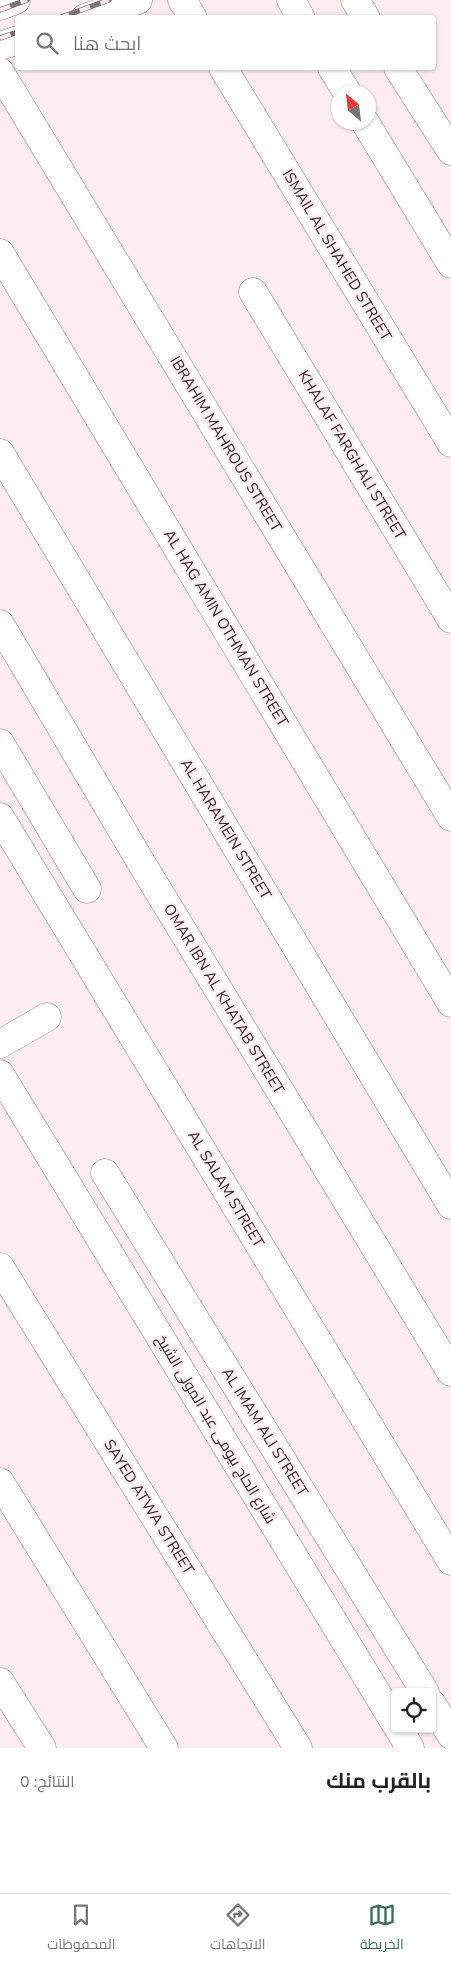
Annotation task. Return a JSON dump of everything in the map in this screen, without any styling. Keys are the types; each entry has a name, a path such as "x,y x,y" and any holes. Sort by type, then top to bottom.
{"street":[{"path":"0,6 16,0"},
{"path":"94,15 138,0"},
{"path":"182,0 191,15"},
{"path":"291,0 299,15"},
{"path":"355,0 364,15"},
{"path":"0,46 15,41"},
{"name":"ISMAIL AL SHAHED STREET","path":"224,70 451,443"},
{"path":"333,70 343,85"},
{"path":"399,70 451,151"},
{"name":"IBRAHIM MAHROUS STREET","path":"0,72 451,817"},
{"path":"370,130 451,264"},
{"name":"AL HAG AMIN OTHMAN STREET","path":"0,253 451,1003"},
{"name":"KHALAF FARGHALI STREET","path":"253,292 451,619"},
{"name":"AL HARAMEIN STREET","path":"0,452 451,1205"},
{"name":"OMAR IBN AL KHATAB STREET","path":"0,624 147,872 451,1372"},
{"path":"0,743 86,889"},
{"name":"AL SALAM STREET","path":"0,817 451,1561"},
{"path":"0,1044 47,1017"},
{"name":"شارع الحاج بيومى عبد المولى الشيخ","path":"0,1074 391,1716"},
{"name":"AL IMAM ALI STREET","path":"105,1173 423,1688"},
{"name":"SAYED ATWA STREET","path":"0,1267 298,1748"},
{"path":"0,1482 164,1748"},
{"path":"0,1682 42,1748"},
{"path":"436,1711 451,1735"},
{"path":"401,1733 410,1748"}],"railway":[{"path":"0,10 27,0"},
{"path":"67,15 109,0"},
{"path":"0,38 15,33"}]}
